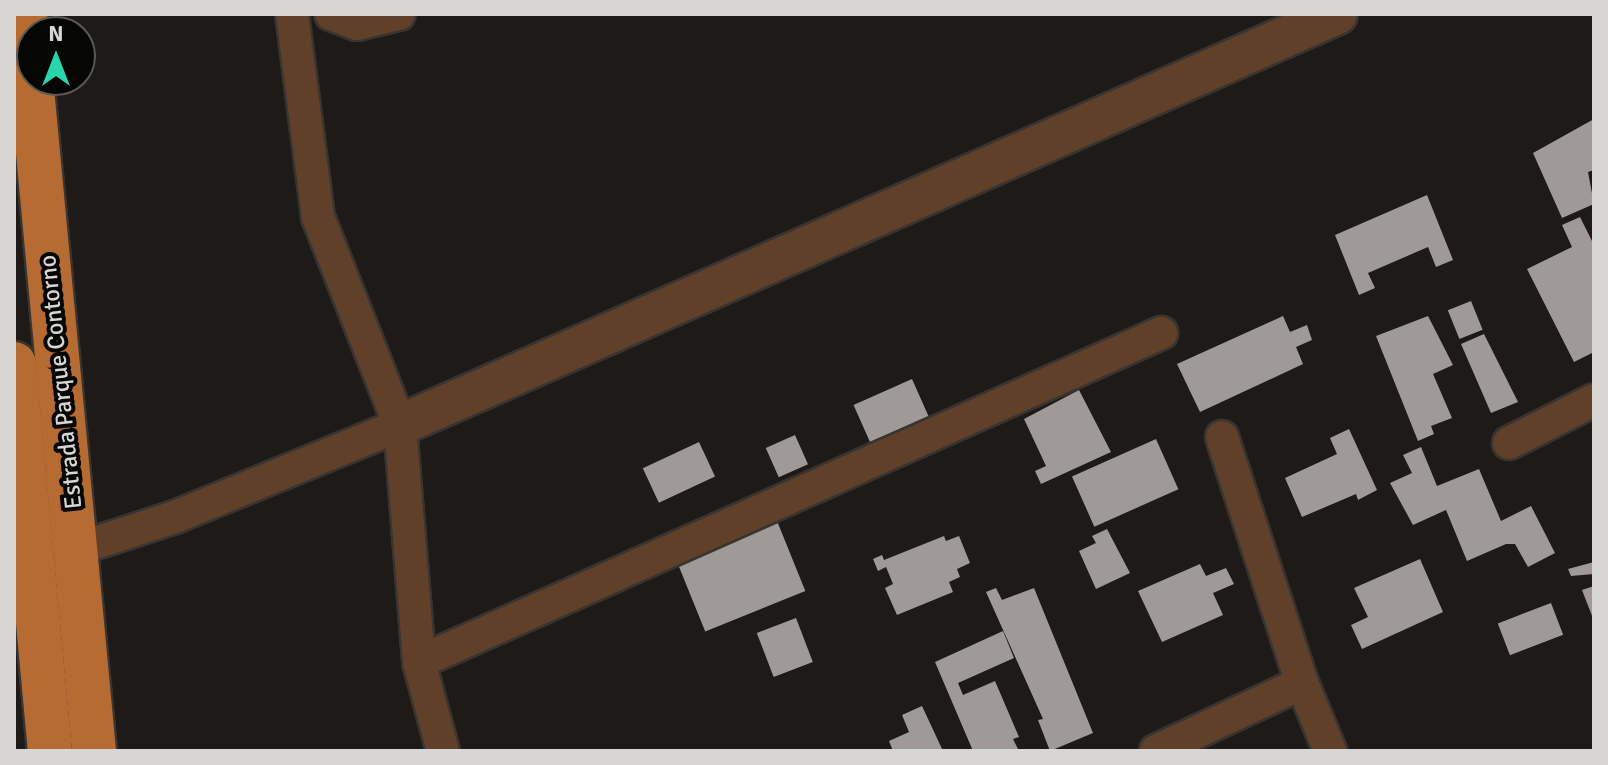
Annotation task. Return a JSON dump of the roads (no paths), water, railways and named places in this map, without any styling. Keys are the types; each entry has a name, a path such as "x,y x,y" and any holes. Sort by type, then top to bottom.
{"highway":[{"name":"Estrada Parque Contorno","path":"25,14 94,751"},
{"name":"Estrada Parque Contorno","path":"14,364 50,751"}],"street":[{"path":"292,14 318,217 400,425 419,662 443,751"},
{"path":"331,14 357,24 399,14"},
{"path":"77,549 175,517 400,425 1337,14"},
{"path":"419,662 1161,333"},
{"path":"1509,443 1594,400"},
{"path":"1222,437 1302,683 1330,751"},
{"path":"1156,751 1302,683"}]}
